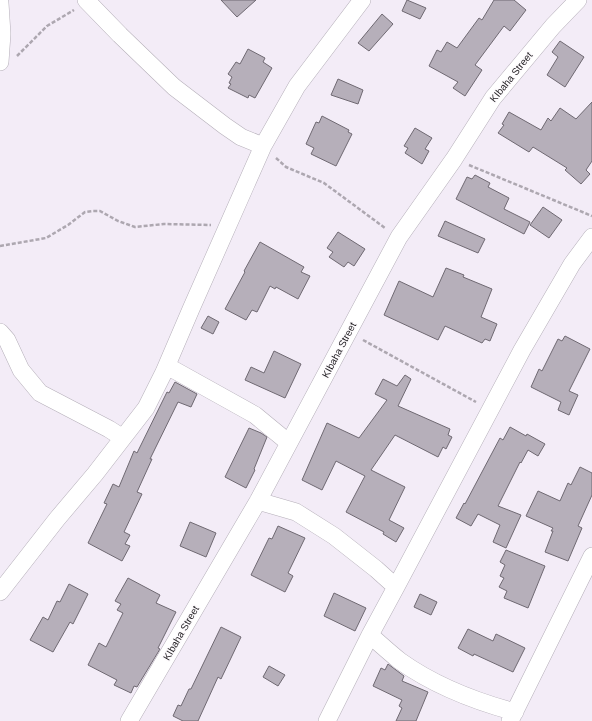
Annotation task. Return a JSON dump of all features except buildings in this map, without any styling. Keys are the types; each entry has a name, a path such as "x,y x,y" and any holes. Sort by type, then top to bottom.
{"street":[{"path":"0,592 57,519 96,474 146,408 167,366 263,146 297,86 362,0"},
{"name":"KIbaha Street","path":"129,721 258,501 399,237 454,159 493,98 553,26 578,0"},
{"path":"86,1 174,88 224,126 241,137 263,146"},
{"path":"0,3 2,34 6,61"},
{"path":"327,721 370,636 522,350 572,264 592,237"},
{"path":"0,332 7,340 21,370 40,393 109,429 123,438"},
{"path":"167,366 255,415 289,443"},
{"path":"258,501 296,512 334,536 396,587"},
{"path":"370,636 401,661 445,687 512,717 590,563"}],"path":[{"path":"6,61 24,50 47,26 86,1"},
{"path":"263,146 286,167 324,183 399,237"},
{"path":"454,159 592,216"},
{"path":"0,246 46,238 68,225 85,212 93,210 100,211 118,221 135,227 172,224 228,225"},
{"path":"348,332 490,410"}]}
